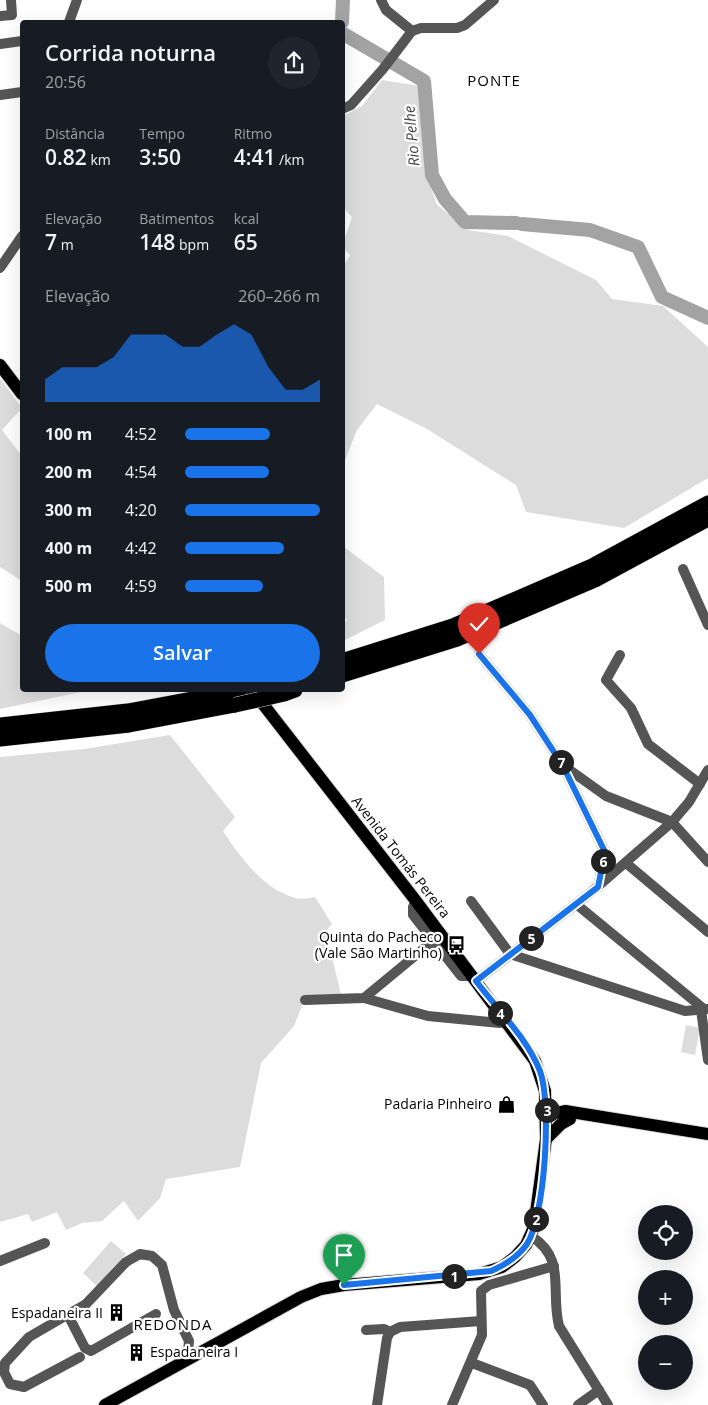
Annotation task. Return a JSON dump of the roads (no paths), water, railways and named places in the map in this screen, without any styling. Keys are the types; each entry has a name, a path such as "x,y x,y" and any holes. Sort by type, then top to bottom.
{"highway":[{"path":"345,660 453,626 572,575 708,504"},
{"path":"345,674 457,639 597,579 708,519"},
{"path":"0,725 128,711 241,694 290,692"},
{"path":"0,738 129,725 241,694"}],"main road":[{"path":"0,365 20,391"},
{"name":"Avenida Tomás Pereira","path":"105,1405 121,1401 197,1355 301,1297 321,1289 344,1285 491,1271 502,1267 515,1258 531,1236 537,1215 547,1115 543,1080 535,1062 416,900 241,694"},
{"path":"543,1080 549,1095 567,1115"},
{"path":"547,1115 588,1116 708,1134"},
{"path":"546,1139 567,1115"}],"street":[{"path":"0,1 6,0"},
{"path":"0,16 12,15 11,0"},
{"path":"70,20 77,0"},
{"path":"381,0 386,10 412,31"},
{"path":"345,108 351,105 383,69 412,31 422,28 457,28 465,25 494,0"},
{"path":"0,44 20,41"},
{"path":"0,95 20,92"},
{"path":"0,268 20,239"},
{"path":"683,569 708,624"},
{"path":"479,654 530,715 563,766 605,852 598,887"},
{"path":"620,655 606,680 631,708 648,744 700,784"},
{"path":"563,766 606,796 672,822 708,862"},
{"path":"416,900 412,907 414,915 433,941 461,976 474,979 598,887 672,822 689,802 708,770"},
{"path":"626,863 708,932"},
{"path":"471,901 510,954 685,1011 704,1009"},
{"path":"576,904 704,1009 708,1060"},
{"path":"364,998 433,941"},
{"path":"305,1000 364,998 428,1016 500,1024 505,1019"},
{"path":"531,1236 549,1251 554,1266 556,1314 559,1326 608,1405"},
{"path":"0,1261 46,1243"},
{"path":"80,1357 24,1387 10,1384 2,1369 5,1363 29,1337 68,1316 96,1296 132,1257 146,1254 158,1259 162,1265 174,1310 189,1341 200,1345 197,1355"},
{"path":"452,1405 472,1363 482,1335 481,1292 489,1285 554,1266"},
{"path":"68,1316 85,1348 91,1350 156,1314"},
{"path":"377,1405 387,1338 390,1332 400,1328 481,1320"},
{"path":"366,1330 384,1329 390,1332"},
{"path":"472,1363 530,1385 543,1405"},
{"path":"578,1405 599,1390"}],"waterway":[{"name":"Rio Pelhe","path":"342,20 343,0"},
{"name":"Rio Pelhe","path":"345,35 424,81 432,175 445,199 465,222 516,223"},
{"name":"Rio Pelhe","path":"522,224 590,230 638,247 662,297 708,318"}],"place":[{"name":"Quinta do Pacheco (Vale São Martinho)","path":"456,945"},
{"name":"Padaria Pinheiro","path":"506,1104"},
{"name":"Espadaneira II","path":"117,1313"},
{"name":"Espadaneira I","path":"136,1352"}],"district":[{"name":"PONTE","path":"494,81"},
{"name":"REDONDA","path":"173,1325"}]}
